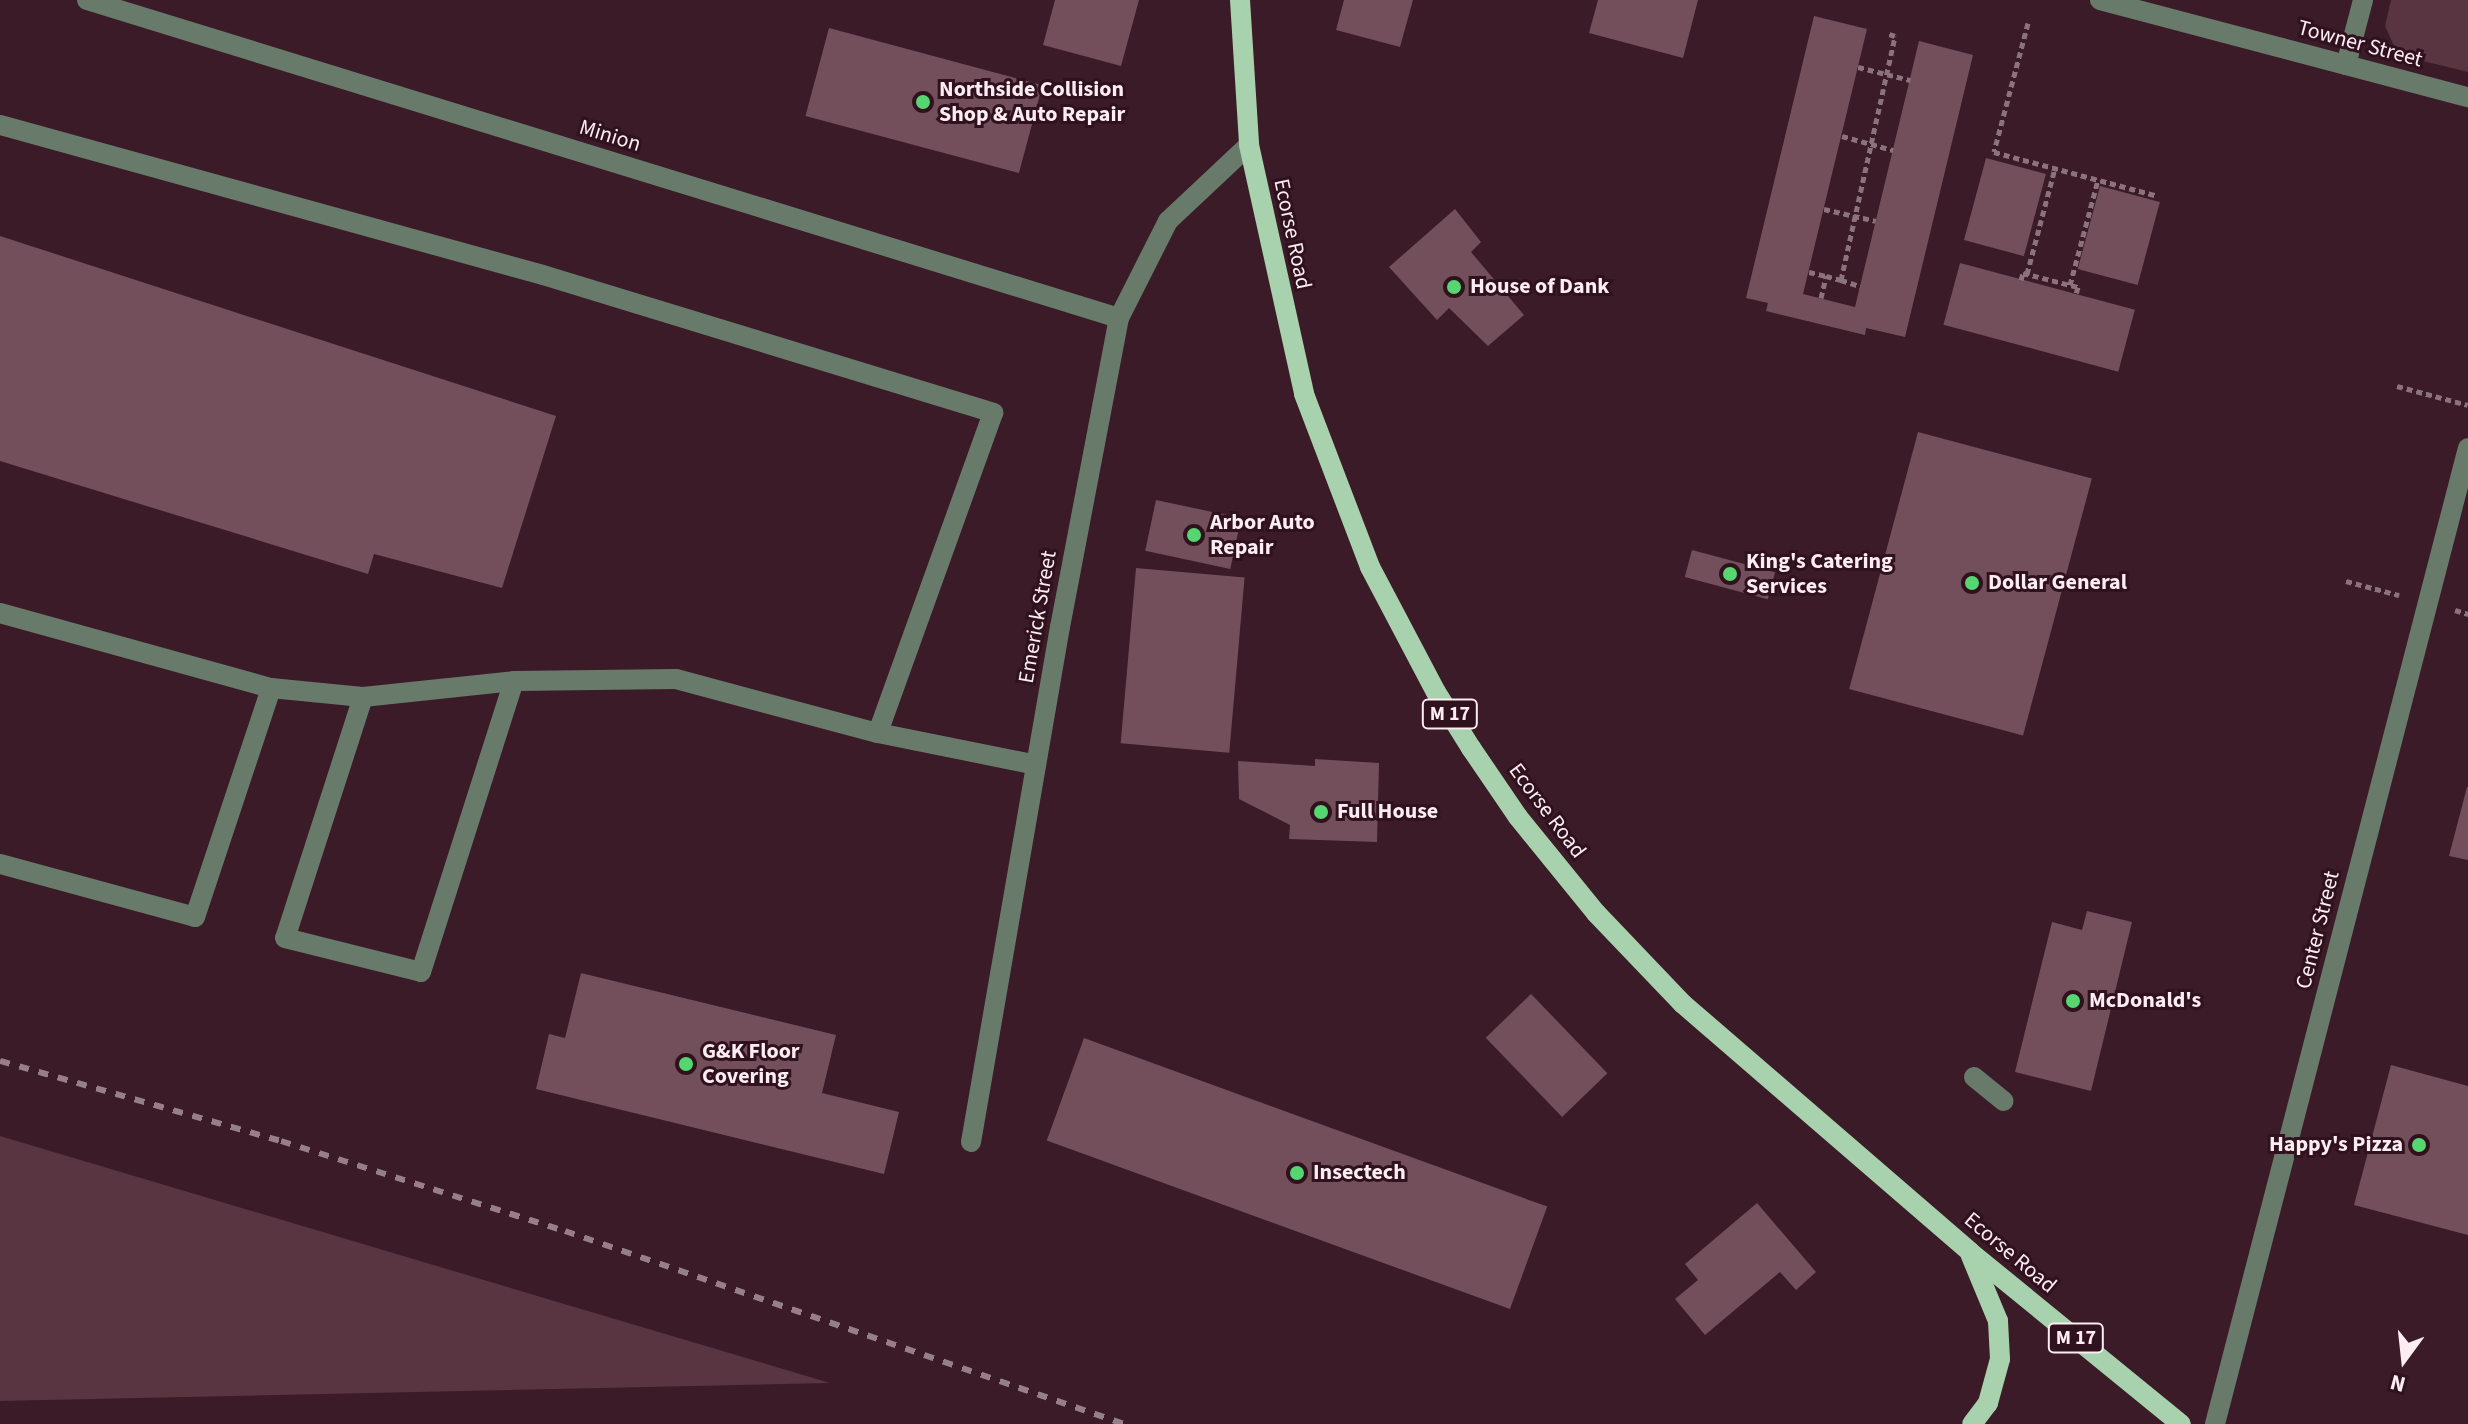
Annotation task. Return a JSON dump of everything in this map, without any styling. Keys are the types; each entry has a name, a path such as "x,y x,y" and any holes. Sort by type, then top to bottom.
{"main road":[{"name":"Ecorse Road","path":"1240,0 1249,145 1304,394 1370,567 1436,692 1471,748 1518,817 1643,965 1683,1004 1970,1252 2181,1424"},
{"path":"1970,1252 1998,1321 2000,1359 1988,1403 1972,1424"}],"street":[{"name":"Minion","path":"87,0 1119,318"},
{"name":"Towner Street","path":"2100,0 2468,97"},
{"path":"2346,65 2363,0"},
{"path":"0,125 543,275 993,413 878,733"},
{"name":"Emerick Street","path":"971,1142 1036,765 1119,318 1168,221 1249,145"},
{"name":"Center Street","path":"2215,1424 2468,448"},
{"path":"0,613 271,688 363,697 514,681 676,679 878,733 1036,765"},
{"path":"363,697 285,938 421,972 514,681"},
{"path":"0,864 195,917 271,688"},
{"path":"1974,1077 2004,1101"}],"path":[{"path":"2028,23 1994,152 2155,195"},
{"path":"1841,280 1895,36 1886,33"},
{"path":"1858,67 1910,80"},
{"path":"1842,136 1893,150"},
{"path":"2027,274 2055,168"},
{"path":"2070,285 2098,180"},
{"path":"1824,209 1876,221"},
{"path":"1809,272 1860,286"},
{"path":"2021,280 2023,273 2027,274 2078,287 2076,294"},
{"path":"1821,298 1826,276"},
{"path":"2397,386 2468,405"}],"shaded area":[{"path":"2391,0 2468,0 2468,72 2398,55 2385,26"},
{"path":"0,1136 830,1383 0,1401"}],"building":[{"path":"1055,0 1139,0 1121,66 1043,45"},
{"path":"1344,0 1413,0 1400,47 1336,30"},
{"path":"1598,0 1698,0 1683,58 1589,33"},
{"path":"1814,16 1867,29 1803,294 1855,307 1919,41 1973,55 1905,337 1866,328 1865,335 1766,311 1768,303 1746,298"},
{"name":"Northside Collision Shop & Auto Repair","path":"829,28 1042,85 1019,173 805,116"},
{"path":"1986,158 2046,174 2024,256 1964,240"},
{"path":"2100,186 2160,202 2138,285 2078,269"},
{"name":"House of Dank","path":"1455,209 1481,242 1471,252 1524,315 1488,346 1449,308 1437,320 1389,267"},
{"path":"0,236 556,416 502,588 374,554 368,574 0,461"},
{"path":"1960,263 2135,310 2118,372 1943,325"},
{"name":"Dollar General","path":"1918,432 2092,479 2023,736 1849,689"},
{"name":"Arbor Auto Repair","path":"1156,500 1241,518 1230,569 1145,551"},
{"name":"King's Catering Services","path":"1692,550 1775,572 1768,599 1685,577"},
{"path":"1136,568 1245,577 1229,753 1121,743"},
{"name":"Full House","path":"1315,759 1379,763 1377,842 1289,839 1290,825 1239,799 1238,761 1315,766"},
{"path":"2468,787 2468,860 2449,856"},
{"name":"McDonald's","path":"2087,911 2132,922 2091,1091 2015,1072 2052,922 2082,930"},
{"name":"G&K Floor Covering","path":"581,973 836,1035 822,1093 899,1112 884,1174 536,1089 549,1034 565,1038"},
{"path":"1531,994 1607,1073 1562,1117 1486,1038"},
{"name":"Insectech","path":"1084,1038 1547,1207 1510,1309 1047,1140"},
{"name":"Happy's Pizza","path":"2391,1065 2468,1086 2468,1235 2354,1205"},
{"path":"1757,1203 1816,1272 1796,1290 1780,1272 1705,1335 1675,1299 1698,1280 1685,1264"}],"railway":[{"path":"0,1061 281,1141 565,1231 1124,1424"}],"place":[{"name":"Northside Collision Shop & Auto Repair","path":"923,102"},
{"name":"House of Dank","path":"1454,287"},
{"name":"Arbor Auto Repair","path":"1194,535"},
{"name":"King's Catering Services","path":"1730,574"},
{"name":"Dollar General","path":"1972,583"},
{"name":"Full House","path":"1321,812"},
{"name":"McDonald's","path":"2073,1001"},
{"name":"G&K Floor Covering","path":"686,1064"},
{"name":"Happy's Pizza","path":"2419,1145"},
{"name":"Insectech","path":"1297,1173"}]}
